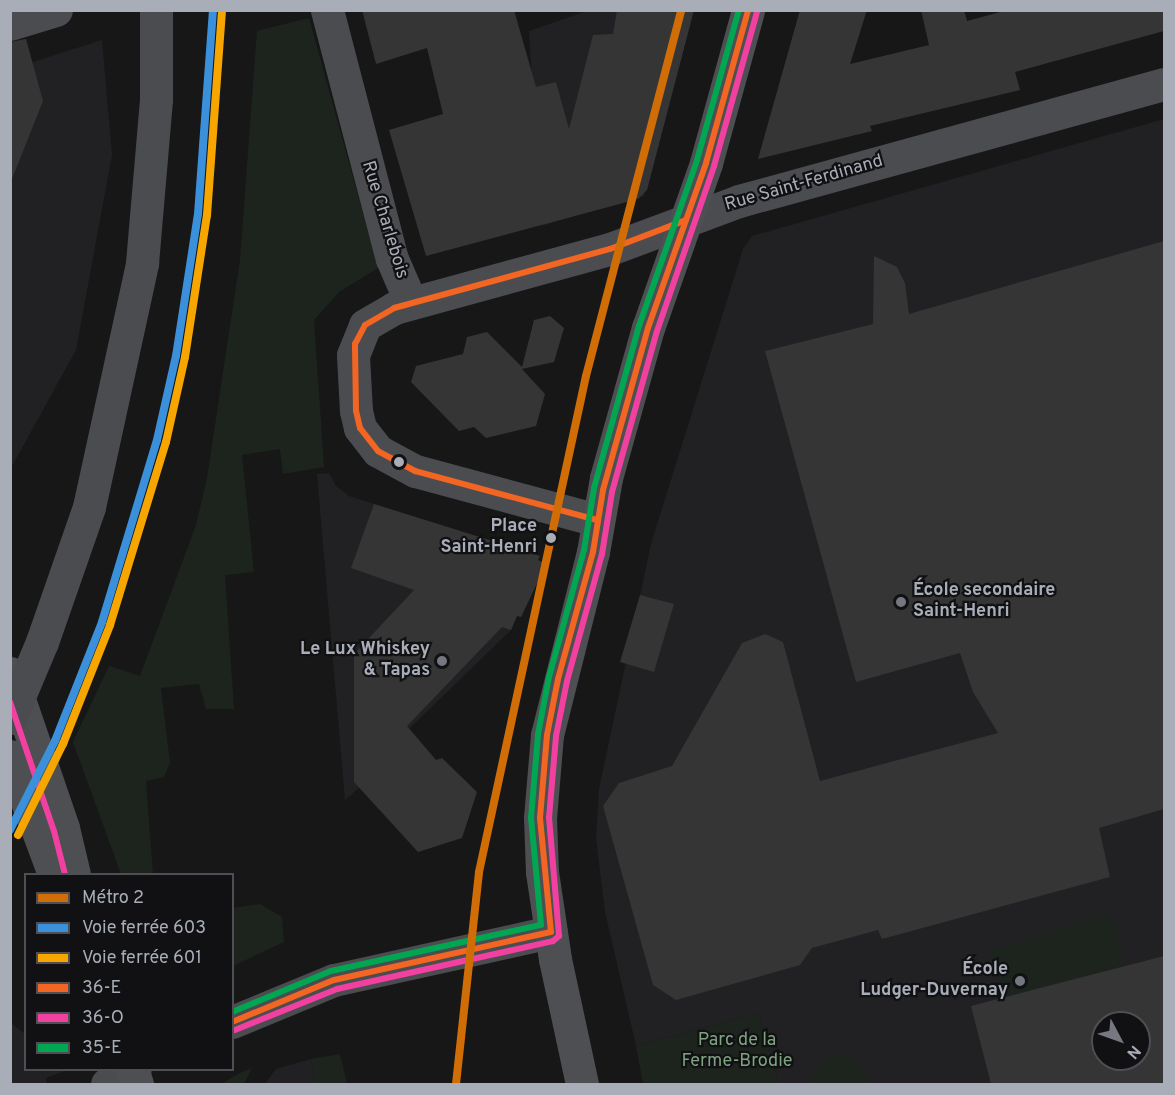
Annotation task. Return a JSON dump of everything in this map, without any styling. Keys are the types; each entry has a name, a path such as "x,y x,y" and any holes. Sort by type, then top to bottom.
{"main road":[{"path":"582,1084 551,932 540,846 544,760 558,679 593,552 597,520 648,328 706,163 748,10"},
{"path":"10,673 63,828 74,873"},
{"path":"10,756 54,873"}],"street":[{"path":"10,24 56,10"},
{"path":"10,718 42,642 89,507 142,263 156,99 156,10"},
{"name":"Rue Charlebois","path":"327,10 392,259 411,303 373,319 355,344 356,411 368,441 389,459 415,471 597,520"},
{"name":"Rue Saint-Ferdinand","path":"411,303 610,249 739,201 1164,84"},
{"path":"234,1021 324,982 551,932"}],"shaded area":[{"path":"587,11 692,11 644,196 541,226 529,31"},
{"path":"102,40 112,155 76,350 11,468 11,69"},
{"name":"École secondaire Saint-Henri","path":"1164,119 1164,1084 779,1084 759,1013 636,1046 605,912 596,838 599,789 651,544 743,249 752,236"},
{"path":"329,473 336,486 349,496 539,556 538,560 546,564 521,617 517,616 511,630 409,729 417,738 345,800 317,474"},
{"path":"10,1022 24,1033 24,1071 64,1071 46,1078 47,1084 11,1084"},
{"path":"311,1059 315,1084 265,1084 276,1069"}],"green space":[{"path":"309,18 378,268 339,292 314,320 324,467 283,474 280,449 242,455 254,572 225,575 234,709 206,709 199,684 161,688 170,763 164,777 146,781 153,873 121,873 73,742 109,666 140,676 196,525 207,478 240,260 257,31"},
{"path":"260,904 282,917 284,942 234,966 234,908"},
{"path":"1112,915 1125,966 1004,997 990,949"},
{"name":"Parc de la Ferme-Brodie","path":"759,1013 779,1084 643,1084 636,1046"},
{"path":"340,1054 347,1084 315,1084 311,1059"},
{"path":"832,1055 844,1055 860,1063 870,1084 810,1084 817,1064"},
{"path":"252,1068 244,1084 221,1084 240,1073"}],"building":[{"path":"362,10 514,10 536,87 556,82 569,129 593,35 613,34 617,10 694,10 647,190 638,199 426,256 389,130 443,114 427,48 376,64"},
{"path":"800,10 867,10 850,64 929,45 921,10 964,10 967,21 1008,10 1164,10 1164,31 1015,72 1020,90 870,126 872,131 758,159"},
{"path":"26,39 43,101 12,179 10,42"},
{"name":"École secondaire Saint-Henri","path":"1164,241 1164,809 1099,828 1110,877 882,939 878,930 812,948 800,965 676,1000 653,985 603,806 619,783 672,766 742,643 765,634 783,642 820,781 998,733 973,692 960,653 856,682 765,351 873,324 874,256 897,267 905,283 909,314"},
{"path":"550,316 564,328 554,362 522,369 545,394 536,426 486,438 474,427 459,431 411,382 416,366 463,354 467,337 487,332 522,367 534,320"},
{"path":"374,504 540,556 538,560 546,564 521,617 517,616 511,630 502,627 407,726 436,760 442,758 477,792 462,838 418,852 354,782 354,654 414,590 351,568"},
{"path":"640,595 674,604 654,672 620,662"},
{"path":"1164,956 1164,1084 991,1084 971,1006"}],"metro line":[{"name":"2","path":"456,1084 479,872 586,376 681,10"}],"rail line":[{"name":"603","path":"10,830 55,741 102,622 157,440 176,356 198,214 213,10"},
{"name":"601","path":"18,835 63,744 110,625 166,442 185,357 207,215 222,11"}],"transit line":[{"name":"35-E","path":"234,1011 331,971 541,925 531,818 538,734 549,677 584,550 594,488 639,326 697,160 739,10"},
{"name":"36-E","path":"234,1021 334,980 551,932 540,818 547,735 558,679 593,552 603,490 648,328 706,163 748,10"},
{"name":"36-O","path":"235,1030 337,989 553,941 559,936 549,818 556,736 567,681 602,554 612,492 657,331 714,166 757,12"},
{"name":"36-E","path":"597,520 415,471 378,451 360,428 356,411 355,344 365,325 394,308 610,249 686,220"},
{"name":"36-O","path":"10,702 54,831 65,873"}],"place":[{"name":"Place Saint-Henri","path":"551,538"},
{"name":"École secondaire Saint-Henri","path":"901,602"},
{"name":"Le Lux Whiskey & Tapas","path":"442,661"},
{"name":"École Ludger-Duvernay","path":"1020,981"}]}
